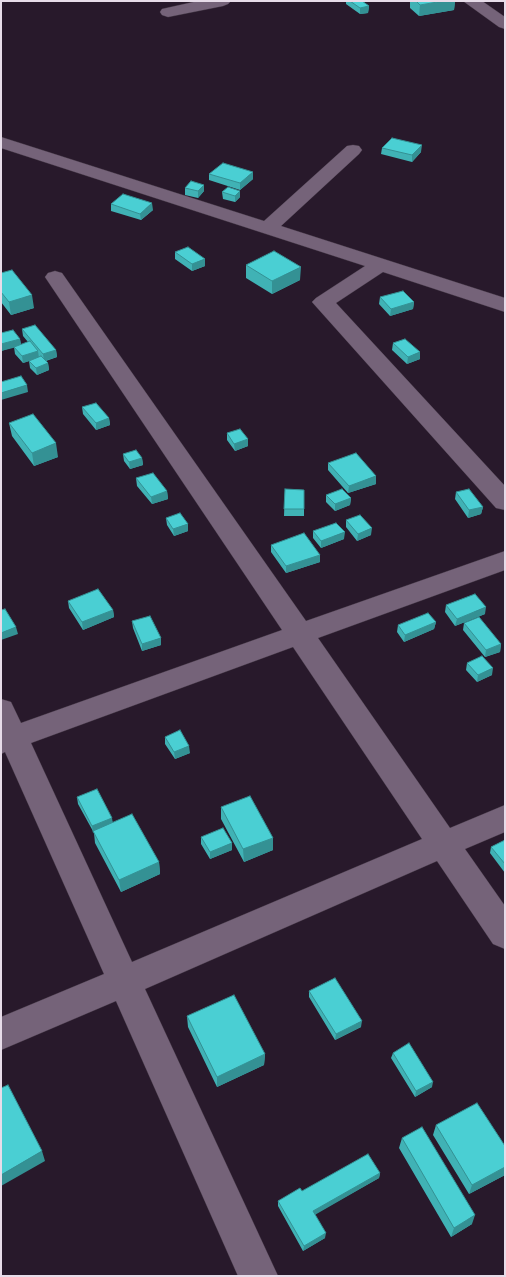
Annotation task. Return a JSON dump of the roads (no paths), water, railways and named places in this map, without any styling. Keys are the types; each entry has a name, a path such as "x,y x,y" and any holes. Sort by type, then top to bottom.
{"street":[{"path":"168,12 223,1"},
{"path":"471,1 505,24"},
{"path":"1,142 505,306"},
{"path":"268,228 352,150"},
{"path":"381,265 323,302 505,502"},
{"path":"55,277 505,934"},
{"path":"258,1276 124,981 5,730 300,634 505,560"},
{"path":"1,1034 505,818"}]}
